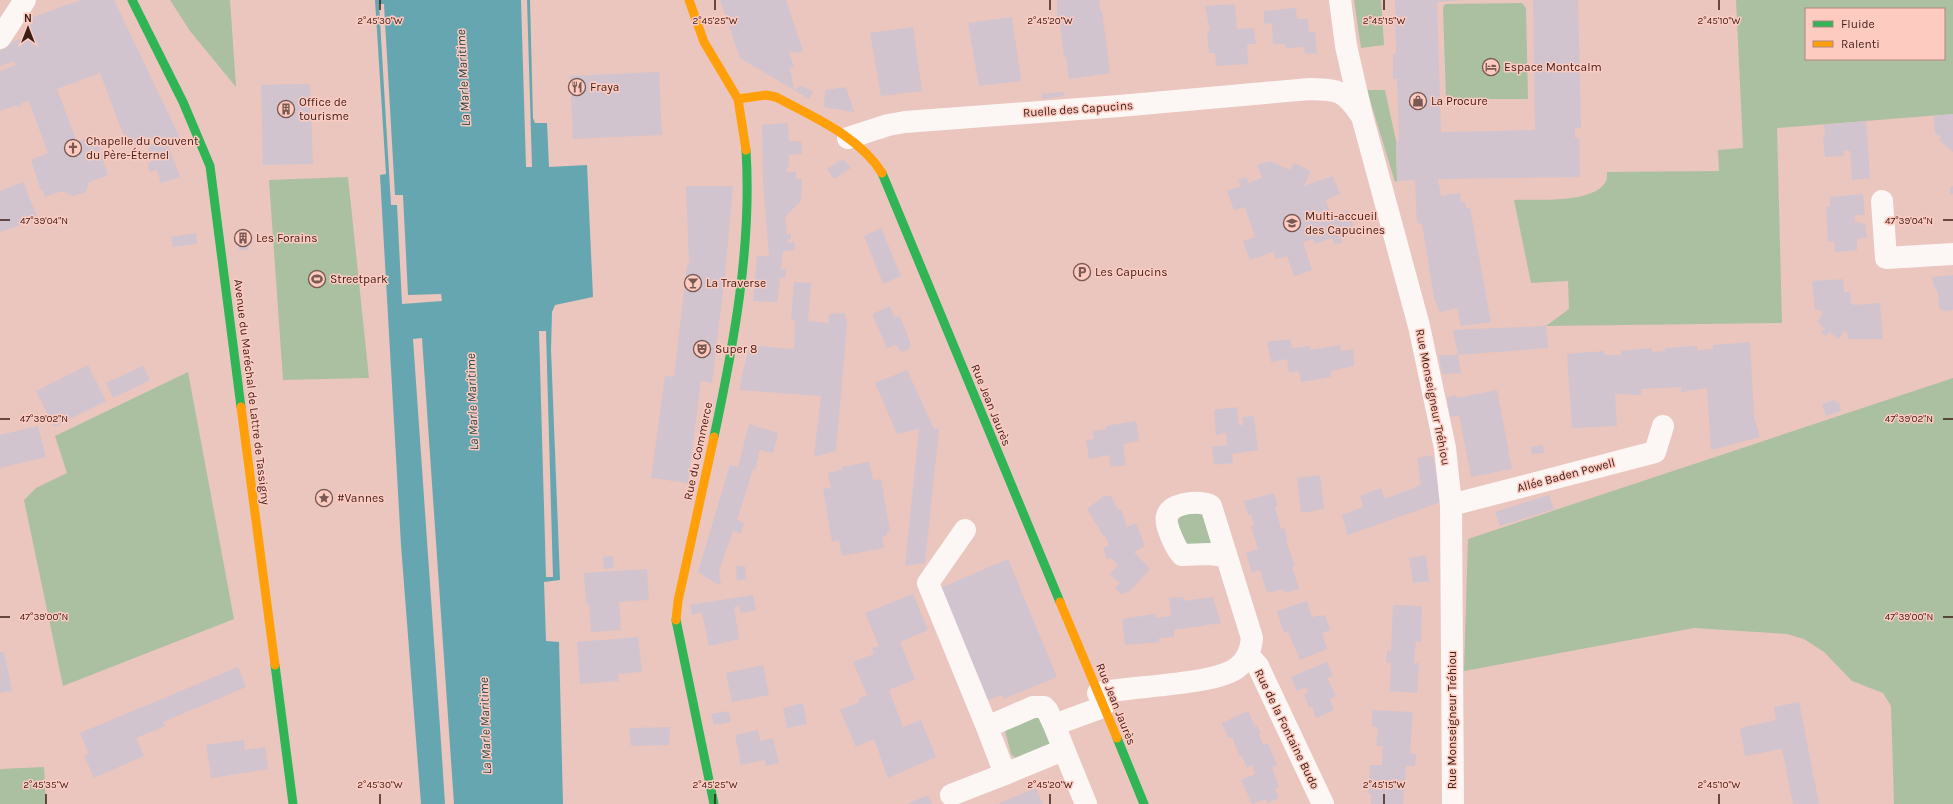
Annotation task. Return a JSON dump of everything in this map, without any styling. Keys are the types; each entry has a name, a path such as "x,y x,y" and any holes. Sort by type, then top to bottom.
{"main road":[{"name":"Avenue du Maréchal de Lattre de Tassigny","path":"132,0 184,103 202,143 210,166 293,804"},
{"path":"690,0 704,42 738,99"},
{"name":"Rue Jean Jaurès","path":"738,99 766,95 776,97 848,138 870,156 887,184 1144,804"},
{"name":"Rue du Commerce","path":"714,804 676,620 678,601 719,410 744,266 747,224 747,172 745,142 738,99"}],"street":[{"path":"0,38 25,0"},
{"name":"Rue Monseigneur Tréhiou","path":"1340,0 1346,46 1362,116 1419,326 1445,448 1451,505 1453,804"},
{"name":"Ruelle des Capucins","path":"1310,88 1326,80 1337,72 1346,46"},
{"name":"Ruelle des Capucins","path":"848,138 888,125 905,122 1119,106 1310,88 1331,89 1341,92 1350,99 1362,116"},
{"path":"1882,201 1886,258 1953,254"},
{"name":"Allée Baden Powell","path":"1451,505 1656,452 1663,426"},
{"path":"965,530 928,583 987,726 1005,774"},
{"name":"Rue de la Fontaine Budo","path":"1054,725 1100,700 1218,677 1237,668 1248,655 1252,638 1226,556"},
{"name":"Rue de la Fontaine Budo","path":"1248,655 1258,666 1323,804"},
{"path":"987,726 1040,706 1047,710 1086,804"},
{"path":"951,795 1063,750"}],"green space":[{"path":"170,0 230,0 236,87 190,31"},
{"path":"1354,0 1381,0 1384,45 1361,48"},
{"path":"1736,0 1953,0 1953,114 1777,128 1782,323 1546,326 1569,309 1568,281 1531,283 1514,200 1564,199 1590,194 1600,188 1606,181 1607,172 1719,171 1718,150 1743,148"},
{"path":"1522,3 1526,8 1528,99 1446,99 1443,8 1445,4"},
{"path":"1367,90 1385,90 1396,141 1397,181 1395,182"},
{"name":"Streetpark","path":"348,177 369,378 283,380 269,180"},
{"path":"188,372 234,619 63,686 24,500 36,488 67,473 55,436"},
{"path":"1953,378 1953,804 1894,804 1891,706 1883,693 1852,681 1824,652 1804,639 1787,634 1694,628 1464,671 1468,539"},
{"path":"1204,512 1213,540 1209,544 1186,544 1177,522 1182,514"},
{"path":"1037,714 1052,746 1018,760 1011,754 1005,731"},
{"path":"44,767 46,804 0,804 0,769"}],"water":[{"name":"La Marle Maritime","path":"375,0 530,0 533,118 535,123 547,123 549,167 587,165 593,297 555,305 552,312 551,349 560,580 544,582 546,641 559,642 563,804 421,804 401,545 380,175 386,174"}],"pier":[{"path":"521,0 527,0 532,167 526,167"},
{"path":"379,4 384,4 395,195 403,195 408,295 441,294 442,301 402,304 397,205 391,205"},
{"path":"539,331 546,331 553,577 546,577"},
{"path":"422,338 454,804 445,804 413,339"}],"building":[{"path":"81,0 114,0 180,138 167,142 180,177 161,183 157,170 151,172 148,169 148,163 153,160 147,146 157,142 155,137 128,147 100,73 57,89 77,142 95,136 108,175 89,182 86,192 73,196 62,191 45,197 43,191 41,191 31,160 48,153 29,101 20,104 21,106 17,107 17,105 0,111 0,71 16,65 14,61 0,66 0,51 9,45 9,43 30,36 26,23 28,19"},
{"path":"720,0 786,0 803,51 796,53 789,52 794,67 790,68 794,90 740,58"},
{"path":"1057,0 1099,0 1100,10 1102,10 1110,73 1069,79 1066,56 1064,57 1059,16 1057,16"},
{"path":"1395,0 1465,0 1437,2 1441,132 1535,130 1533,0 1578,0 1581,128 1575,128 1575,138 1579,138 1580,177 1438,179 1441,196 1460,193 1461,202 1465,202 1466,208 1470,208 1491,322 1461,326 1457,308 1440,312 1434,298 1422,224 1417,223 1415,180 1397,181 1396,141 1399,141 1397,79 1393,79 1393,54 1396,54"},
{"path":"1235,4 1237,29 1254,28 1256,44 1247,44 1248,64 1216,66 1215,53 1209,53 1207,31 1210,31 1205,6"},
{"path":"1296,8 1297,19 1308,19 1309,33 1315,32 1317,53 1305,54 1304,47 1286,48 1285,44 1273,44 1272,23 1264,24 1264,11"},
{"path":"1012,17 1021,81 979,86 968,23"},
{"path":"913,27 922,91 881,96 870,33"},
{"path":"659,72 662,135 573,139 570,76"},
{"name":"Office de tourisme","path":"310,84 313,164 263,165 261,85"},
{"path":"801,86 813,91 809,99 794,90"},
{"path":"846,87 854,112 824,107 825,90"},
{"path":"1064,92 1065,96 1042,99 1042,94"},
{"path":"1953,114 1953,152 1939,140 1941,137 1935,133 1934,116"},
{"path":"1866,121 1870,178 1852,180 1850,151 1843,151 1844,156 1825,157 1823,136 1825,136 1824,125"},
{"path":"788,123 789,141 801,141 802,154 789,155 789,167 787,167 787,172 796,172 796,179 802,179 801,201 785,217 787,234 791,234 791,239 787,240 788,243 794,242 795,250 783,251 781,269 786,269 785,278 780,278 777,302 753,301 757,256 769,256 763,182 762,125"},
{"path":"843,159 851,168 834,179 827,169"},
{"path":"1270,161 1290,170 1294,163 1311,171 1304,186 1333,176 1340,194 1326,200 1331,216 1348,210 1355,230 1340,235 1343,242 1335,245 1332,238 1314,244 1313,239 1303,242 1312,270 1294,276 1287,256 1276,259 1273,252 1250,260 1243,241 1255,237 1245,207 1234,210 1227,191 1241,186 1238,180 1246,177 1249,183 1262,178 1257,165"},
{"path":"23,182 38,219 0,232 0,191"},
{"path":"686,186 733,186 725,275 712,383 701,381 688,483 651,478 665,376 674,377 687,265 689,265"},
{"path":"1953,186 1953,194 1950,194 1950,187"},
{"path":"1863,194 1865,215 1855,215 1855,222 1865,224 1867,238 1857,239 1857,250 1835,252 1834,241 1828,242 1826,207 1830,207 1830,197"},
{"path":"881,228 901,276 883,284 864,236"},
{"path":"196,233 197,244 173,247 171,237"},
{"path":"248,233 249,250 239,250 238,234"},
{"path":"1953,275 1953,310 1943,311 1939,308 1938,293 1933,285 1932,277"},
{"path":"1843,279 1844,292 1850,292 1851,304 1880,303 1883,339 1848,339 1847,332 1844,331 1839,339 1829,332 1826,336 1821,333 1825,329 1817,322 1823,314 1820,310 1815,310 1812,281"},
{"path":"794,282 811,283 808,321 829,323 829,314 845,313 847,324 836,451 814,457 821,396 739,390 749,345 794,349 795,320 791,319"},
{"path":"890,306 895,318 899,316 901,319 910,342 910,348 903,352 900,351 896,345 887,348 872,314"},
{"path":"1546,326 1548,348 1458,355 1453,330"},
{"path":"1290,339 1292,348 1310,346 1310,350 1340,345 1341,351 1353,349 1354,366 1330,371 1331,377 1301,382 1299,371 1289,373 1287,359 1271,362 1267,342"},
{"path":"1750,342 1754,417 1760,437 1711,450 1707,388 1681,392 1681,387 1641,389 1641,395 1615,394 1617,426 1572,428 1567,354 1604,351 1605,355 1621,355 1621,351 1652,348 1652,352 1666,351 1665,348 1697,346 1697,350 1713,349 1713,345"},
{"path":"1439,355 1458,355 1461,373 1442,374"},
{"path":"88,365 106,401 54,427 36,391"},
{"path":"143,366 150,380 113,398 106,383"},
{"path":"907,370 934,429 939,429 925,563 905,566 919,429 897,434 875,383"},
{"path":"1497,390 1512,469 1471,477 1459,415 1450,417 1447,397 1456,395 1457,398"},
{"path":"1835,400 1837,403 1839,402 1841,411 1826,416 1822,404"},
{"path":"1237,407 1239,425 1243,425 1242,417 1254,416 1258,450 1232,454 1233,463 1214,465 1212,447 1227,445 1226,433 1216,435 1214,410"},
{"path":"1136,421 1139,441 1123,444 1126,465 1111,467 1109,455 1089,459 1086,440 1094,439 1093,431 1106,429 1106,426"},
{"path":"749,424 778,433 773,453 760,450 755,470 753,469 737,520 744,523 741,534 733,531 719,571 721,584 717,584 698,572 730,465 738,467"},
{"path":"38,426 46,457 0,468 0,435"},
{"path":"1543,445 1544,453 1532,454 1531,447"},
{"path":"1433,455 1441,502 1348,535 1342,515 1363,507 1360,496 1381,488 1385,499 1421,485 1417,458"},
{"path":"869,462 873,480 881,479 890,531 887,532 887,536 882,537 884,548 842,556 839,540 832,542 823,489 831,488 828,473 842,470 841,467"},
{"path":"1320,475 1324,509 1301,513 1297,478"},
{"path":"1274,493 1278,506 1275,507 1281,529 1284,528 1288,540 1286,541 1295,565 1292,566 1299,589 1285,593 1284,589 1267,593 1260,570 1252,573 1246,553 1258,549 1251,526 1254,525 1251,514 1248,515 1244,501"},
{"path":"1549,495 1554,509 1500,526 1495,512"},
{"path":"1104,496 1111,496 1118,510 1121,509 1127,527 1136,523 1145,546 1134,552 1150,569 1130,591 1121,594 1115,588 1120,583 1110,574 1118,565 1111,558 1107,559 1103,548 1109,545 1105,536 1104,537 1087,509"},
{"path":"1426,555 1429,581 1413,583 1409,558"},
{"path":"613,556 614,568 604,569 603,557"},
{"path":"1008,559 1057,677 1003,699 1002,695 985,701 940,588"},
{"path":"736,566 745,566 746,579 737,581"},
{"path":"647,569 649,600 619,602 621,630 591,632 589,604 586,604 584,573"},
{"path":"913,594 928,630 900,642 915,679 889,690 903,727 921,720 936,757 888,778 874,739 856,747 840,710 860,702 858,699 867,695 853,662 874,654 872,648 879,646 865,613"},
{"path":"753,595 756,610 741,613 739,606 734,607 739,639 709,646 702,613 692,615 690,605"},
{"path":"1183,597 1184,601 1213,597 1221,623 1174,630 1174,637 1159,638 1159,642 1125,645 1122,619 1155,614 1156,618 1171,616 1169,598"},
{"path":"1307,601 1312,617 1325,615 1330,630 1322,633 1327,649 1300,660 1288,632 1284,633 1277,611"},
{"path":"1393,605 1422,606 1421,642 1416,641 1414,663 1419,663 1417,693 1390,691 1391,663 1386,663 1387,651 1391,651"},
{"path":"638,637 642,672 618,674 619,681 580,684 577,642"},
{"path":"0,652 4,652 12,691 0,693"},
{"path":"1327,662 1333,676 1327,678 1336,696 1330,699 1334,710 1316,718 1312,706 1309,708 1304,694 1308,692 1307,687 1297,691 1291,677"},
{"path":"763,665 769,695 732,702 726,673"},
{"path":"238,667 246,687 163,722 165,726 136,738 144,756 94,778 84,756 89,754 80,733"},
{"path":"1799,702 1819,804 1793,804 1782,749 1745,756 1740,728 1776,720 1774,707"},
{"path":"803,703 807,724 787,728 783,708"},
{"path":"1372,710 1413,712 1410,753 1416,754 1415,766 1406,766 1403,804 1371,804 1371,794 1368,793 1370,765 1382,765 1383,746 1376,746 1378,727 1372,727"},
{"path":"729,711 731,722 714,725 711,714"},
{"path":"1248,711 1255,726 1257,726 1261,734 1259,734 1263,745 1268,743 1277,765 1272,768 1279,787 1275,789 1279,798 1268,803 1266,799 1252,804 1241,780 1255,774 1252,765 1247,768 1242,756 1240,757 1232,737 1228,738 1222,723"},
{"path":"670,727 669,745 631,746 629,728"},
{"path":"758,730 760,741 773,738 779,763 766,766 765,760 741,765 735,735"},
{"path":"244,740 245,750 265,747 268,769 211,778 206,745"},
{"path":"1036,788 1043,804 997,804"},
{"path":"928,795 932,804 907,804"}],"traffic: fast":[{"path":"132,0 183,102 210,166 241,407"},
{"path":"714,437 740,294 746,222 746,150"},
{"path":"882,173 1060,602"},
{"path":"676,620 714,804"},
{"path":"275,665 293,804"},
{"path":"1117,738 1144,804"}],"traffic: slow":[{"path":"689,0 704,42 738,99 746,150"},
{"path":"738,99 766,95 776,97 820,120 848,138 861,148 882,173"},
{"path":"241,407 275,665"},
{"path":"676,620 678,601 714,437"},
{"path":"1060,602 1117,738"}],"place":[{"name":"Espace Montcalm","path":"1491,67"},
{"name":"Fraya","path":"577,87"},
{"name":"La Procure","path":"1418,101"},
{"name":"Office de tourisme","path":"286,109"},
{"name":"Chapelle du Couvent du Père-Éternel","path":"73,148"},
{"name":"Multi-accueil des Capucines","path":"1292,223"},
{"name":"Les Forains","path":"243,238"},
{"name":"Les Capucins","path":"1082,272"},
{"name":"Streetpark","path":"317,279"},
{"name":"La Traverse","path":"693,283"},
{"name":"Super 8","path":"702,349"},
{"name":"#Vannes","path":"324,498"}]}
